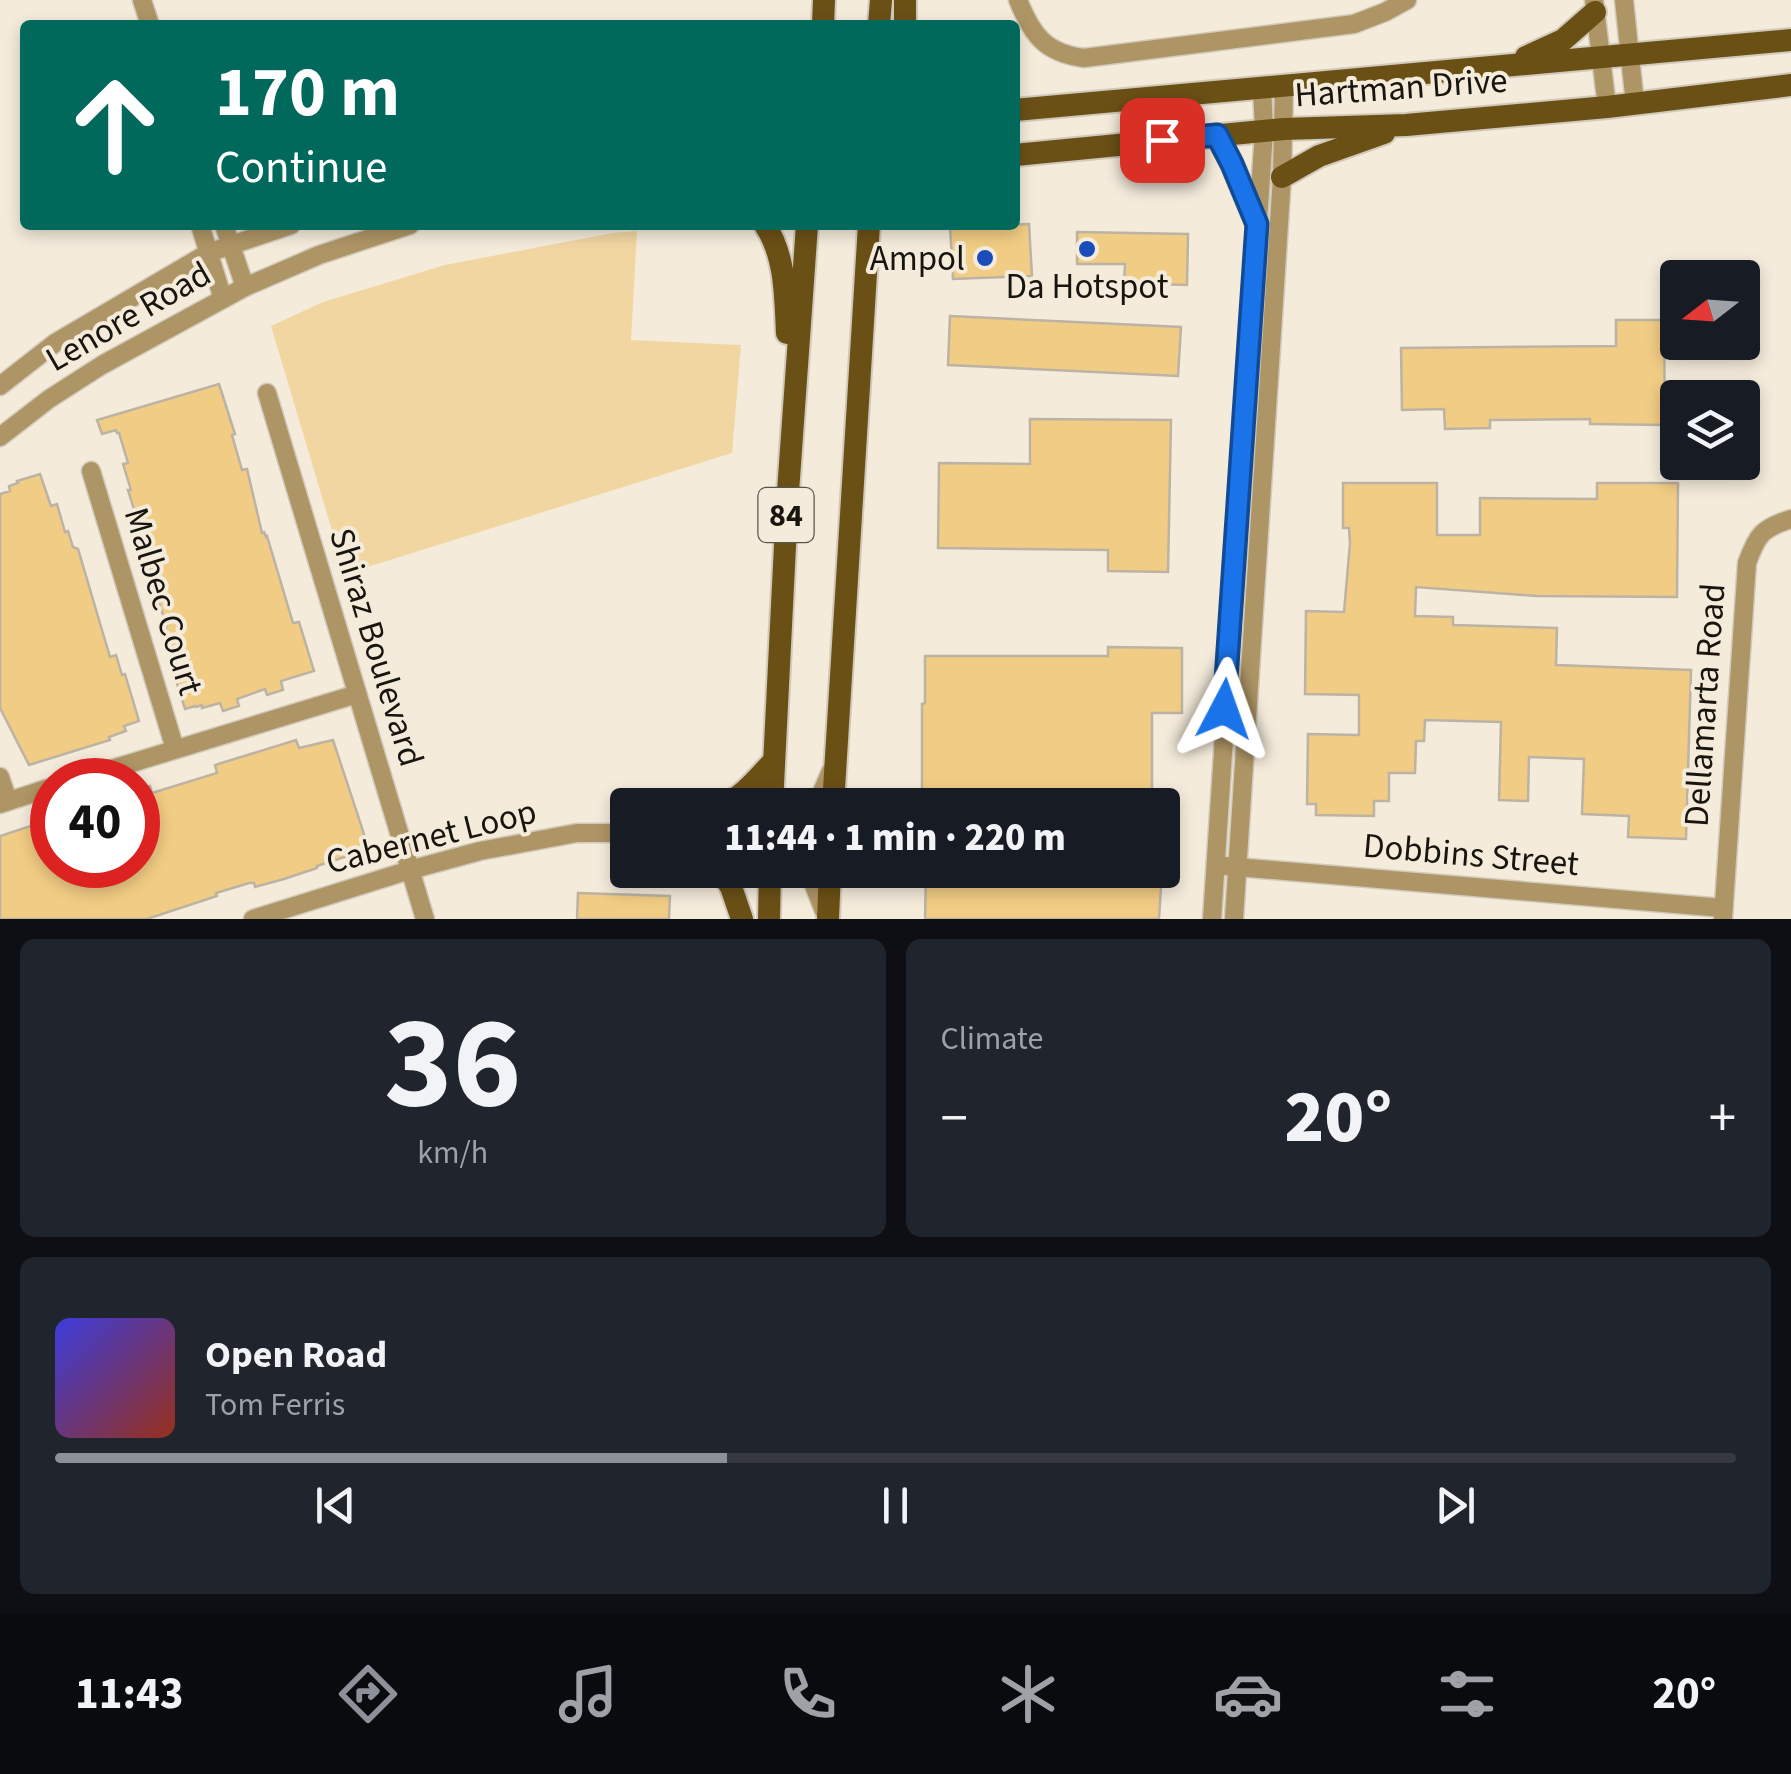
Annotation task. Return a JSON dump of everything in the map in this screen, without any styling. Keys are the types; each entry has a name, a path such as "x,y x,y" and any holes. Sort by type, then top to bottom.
{"main road":[{"path":"1509,65 1563,40 1595,6"},
{"name":"Hartman Drive","path":"1020,110 1791,40"},
{"name":"Hartman Drive","path":"1020,155 1274,130 1406,126 1791,85"},
{"path":"1282,177 1319,156 1406,126"},
{"path":"1217,135 1257,224"},
{"path":"1020,170 1135,143"},
{"path":"768,230 778,250 785,290 788,358 782,446 786,506"},
{"name":"84","path":"773,788 786,506 808,230"},
{"name":"84","path":"834,788 869,230"},
{"path":"868,256 880,230"},
{"path":"747,788 774,761"},
{"path":"730,888 742,919"},
{"path":"769,919 770,888"},
{"path":"828,919 829,888"}],"street":[{"path":"1018,0 1028,25 1045,44 1062,55 1084,58 1354,24 1407,0"},
{"path":"1624,0 1635,104"},
{"path":"1595,6 1607,107"},
{"path":"1234,919 1282,177 1274,130 1273,86"},
{"path":"1212,919 1257,224 1274,130"},
{"path":"201,230 223,298"},
{"path":"226,230 245,286"},
{"name":"Lenore Road","path":"0,386 55,343 208,253 277,230"},
{"name":"Lenore Road","path":"0,436 49,398 245,286 395,230"},
{"name":"Shiraz Boulevard","path":"266,393 425,919"},
{"name":"Malbec Court","path":"92,471 175,749"},
{"name":"Dellamarta Road","path":"1723,913 1746,563 1765,529 1791,519"},
{"path":"146,758 357,694"},
{"path":"824,788 835,762"},
{"path":"0,777 4,802 30,794"},
{"name":"Cabernet Loop","path":"253,919 480,851 577,833 610,833"},
{"name":"Dobbins Street","path":"1214,864 1723,913"},
{"path":"815,888 828,919"}],"shaded area":[{"path":"637,231 631,340 741,345 732,453 345,574 271,326 323,302 445,265"}],"building":[{"path":"1020,224 1029,224 1032,276 953,279 950,230 1020,230"},
{"path":"1077,232 1188,234 1187,285 1124,283 1125,264 1077,264"},
{"path":"950,316 1181,327 1178,376 948,365"},
{"path":"1616,320 1660,320 1660,360 1664,360 1665,380 1660,380 1660,425 1590,424 1590,419 1490,420 1490,428 1445,429 1444,409 1402,410 1401,348 1616,346"},
{"path":"219,384 242,470 247,469 262,533 267,536 293,623 299,622 314,671 281,681 283,690 267,695 265,689 237,699 239,706 223,711 220,703 185,709 172,668 177,667 167,626 147,569 152,568 128,490 123,464 128,463 119,433 116,430 102,434 97,420"},
{"path":"1030,419 1171,420 1168,572 1108,571 1108,550 938,548 939,463 1030,464"},
{"path":"40,474 51,506 57,504 65,532 78,549 110,657 116,655 122,675 125,674 139,721 124,726 126,731 109,737 110,740 52,758 30,758 29,765 0,708 0,494 10,491 9,486"},
{"path":"1343,483 1437,483 1437,535 1480,535 1480,498 1597,499 1597,483 1678,483 1677,597 1537,596 1416,587 1415,616 1453,617 1453,625 1557,628 1556,665 1691,670 1686,839 1628,837 1629,816 1582,814 1584,759 1529,757 1528,801 1499,800 1501,722 1425,720 1424,741 1416,741 1415,773 1389,773 1389,801 1374,801 1374,816 1316,815 1316,804 1307,804 1308,734 1359,735 1359,695 1305,694 1306,611 1344,612 1350,543 1349,528 1343,528"},
{"path":"1108,647 1182,648 1182,713 1152,713 1152,788 922,788 925,656 1108,656"},
{"path":"296,740 299,748 333,740 365,837 360,839 363,848 284,879 255,887 249,883 147,919 0,919 0,836 30,826 30,888 160,888 160,791 217,773 215,765"},
{"path":"926,888 1161,888 1159,919 925,919"},
{"path":"578,893 670,896 669,919 577,919"}],"place":[{"name":"Da Hotspot","path":"1087,249"},
{"name":"Ampol","path":"985,258"}],"route":[{"path":"1162,140 1217,135 1257,224 1224,709"}]}
